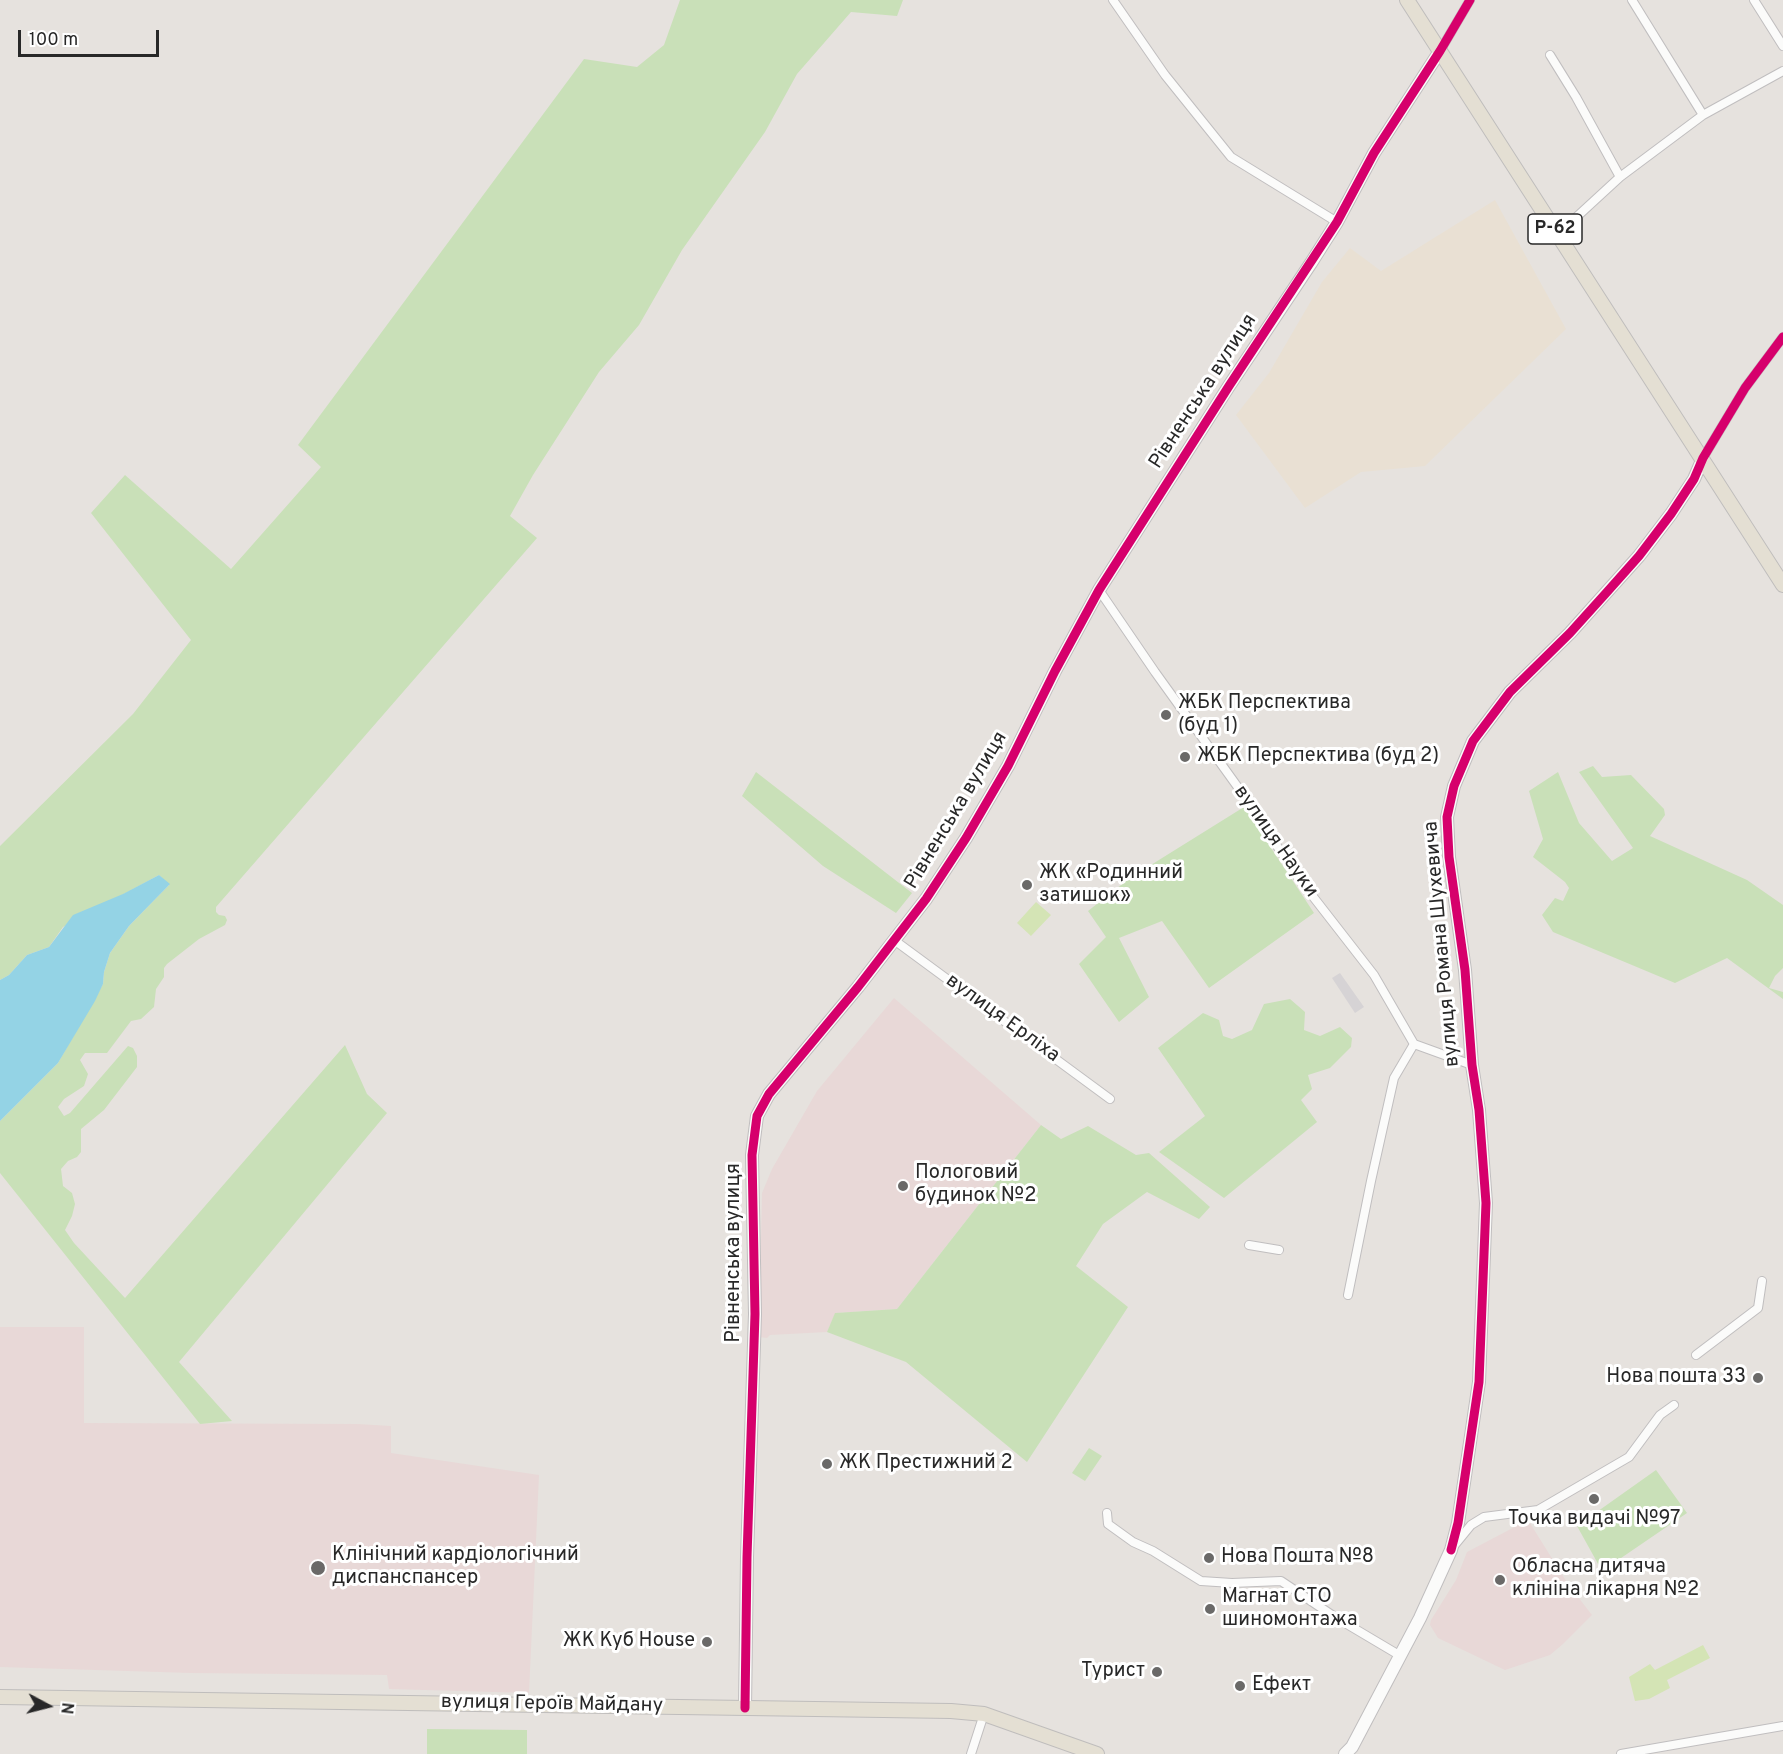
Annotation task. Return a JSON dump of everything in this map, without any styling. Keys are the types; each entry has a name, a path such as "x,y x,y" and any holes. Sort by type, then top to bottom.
{"main road":[{"name":"Р-62","path":"1407,0 1783,585"},
{"name":"вулиця Героїв Майдану","path":"0,1696 887,1710 984,1714 1097,1754"}],"street":[{"path":"1113,0 1165,75 1231,157 1337,222"},
{"name":"Рівненська вулиця","path":"745,1708 747,1557 755,1314 752,1155 757,1116 769,1094 926,899 1008,766 1055,671 1099,590 1337,222 1374,153 1470,0"},
{"path":"1632,0 1703,115"},
{"path":"1754,0 1783,46"},
{"path":"1550,55 1620,177"},
{"path":"1558,234 1620,177 1703,115 1783,71"},
{"name":"вулиця Романа Шухевича","path":"1349,1752 1433,1592 1451,1550 1458,1522 1479,1382 1486,1203 1465,970 1449,857 1447,817 1454,786 1473,741 1510,692 1570,633 1639,556 1671,514 1694,479 1703,458 1745,388 1783,337"},
{"name":"вулиця Науки","path":"1099,590 1237,786 1296,876 1374,975 1414,1044"},
{"name":"вулиця Ерліха","path":"894,940 1110,1099"},
{"path":"1348,1295 1394,1078 1414,1044 1472,1065"},
{"path":"1249,1245 1279,1250"},
{"path":"1696,1355 1758,1308 1762,1281"},
{"path":"1451,1550 1471,1525 1484,1517 1539,1510 1629,1457 1660,1415 1674,1405"},
{"path":"1107,1513 1108,1524 1133,1542 1153,1551 1201,1581 1281,1581 1335,1617 1399,1655"},
{"path":"971,1754 984,1714"},
{"path":"1621,1754 1783,1726"}],"shaded area":[{"path":"1495,200 1566,329 1425,466 1361,472 1305,508 1236,415 1269,373 1322,282 1350,248 1381,271"},
{"path":"1340,973 1364,1007 1355,1013 1332,978"},
{"path":"894,998 1041,1125 897,1309 836,1313 827,1332 759,1337 762,1193 772,1169 817,1091"},
{"path":"0,1327 84,1327 84,1423 391,1426 391,1453 539,1475 529,1693 389,1689 387,1675 191,1673 0,1667"},
{"path":"1528,1520 1568,1584 1592,1615 1550,1655 1505,1670 1438,1638 1430,1625 1456,1580 1467,1552"}],"green space":[{"path":"680,0 903,0 897,16 851,12 797,74 765,132 682,250 639,325 599,372 533,475 510,516 537,538 216,907 216,912 225,916 227,920 225,925 199,939 167,964 164,968 164,977 156,989 154,1007 141,1019 131,1021 107,1053 85,1053 80,1060 88,1074 84,1086 64,1099 58,1107 64,1116 70,1113 128,1046 133,1048 137,1056 137,1067 104,1110 81,1129 81,1152 61,1169 63,1186 72,1193 75,1204 65,1230 74,1243 125,1298 345,1045 367,1094 387,1113 179,1362 232,1421 200,1424 0,1173 0,1121 58,1063 103,984 110,953 129,926 169,885 159,875 63,927 49,947 27,955 9,975 0,980 0,846 133,714 191,640 91,513 125,475 231,569 321,467 298,445 584,59 637,67 664,45"},
{"path":"1593,766 1602,777 1631,775 1664,809 1665,815 1650,836 1747,880 1783,905 1783,968 1775,976 1769,988 1783,992 1783,999 1727,958 1675,983 1553,932 1542,915 1555,898 1563,901 1569,888 1565,882 1533,857 1543,839 1529,791 1558,772 1579,823 1612,861 1633,848 1579,772"},
{"path":"756,772 912,893 896,913 823,866 742,796"},
{"path":"1244,807 1314,913 1209,988 1162,921 1119,938 1149,997 1119,1022 1079,964 1106,937 1088,911 1130,878"},
{"path":"1036,902 1051,915 1031,936 1017,923"},
{"path":"1290,999 1305,1012 1304,1030 1320,1036 1340,1027 1352,1038 1351,1047 1330,1068 1308,1075 1312,1089 1301,1100 1317,1122 1224,1198 1159,1152 1205,1116 1158,1048 1203,1013 1219,1020 1223,1036 1232,1039 1252,1030 1264,1004"},
{"path":"1041,1125 1061,1139 1088,1126 1136,1155 1149,1153 1210,1207 1199,1219 1147,1192 1103,1224 1076,1266 1128,1307 1027,1462 906,1362 827,1332 835,1313 897,1309"},
{"path":"1089,1448 1102,1456 1085,1481 1072,1473"},
{"path":"1656,1470 1687,1513 1602,1571 1577,1526"},
{"path":"1703,1645 1710,1658 1667,1680 1670,1688 1649,1699 1635,1701 1629,1677 1650,1664 1655,1670"},
{"path":"427,1729 527,1730 527,1754 427,1754"}],"water":[{"path":"159,875 170,884 129,926 110,953 103,984 95,1001 58,1063 0,1121 0,980 9,975 27,955 49,947 73,915 123,894"}],"cycle path":[{"path":"745,1708 747,1557 755,1314 752,1155 757,1116 769,1094 858,987 926,899 966,838 1008,766 1055,671 1099,590 1337,222 1374,153 1470,0"},
{"path":"1451,1550 1458,1523 1479,1382 1486,1203 1465,970 1449,857 1447,817 1454,786 1473,741 1510,692 1570,633 1639,556 1671,514 1694,479 1703,458 1745,388 1783,337"}],"place":[{"name":"ЖБК Перспектива (буд 1)","path":"1166,715"},
{"name":"ЖБК Перспектива (буд 2)","path":"1185,757"},
{"name":"ЖК «Родинний затишок»","path":"1027,885"},
{"name":"Пологовий будинок №2","path":"903,1186"},
{"name":"Нова пошта 33","path":"1758,1378"},
{"name":"ЖК Престижний 2","path":"827,1464"},
{"name":"Точка видачі №97","path":"1594,1499"},
{"name":"Нова Пошта №8","path":"1209,1558"},
{"name":"Клінічний кардіологічний диспанспансер","path":"318,1568"},
{"name":"Обласна дитяча клініна лікарня №2","path":"1500,1580"},
{"name":"Магнат СТО шиномонтажа","path":"1210,1609"},
{"name":"ЖК Куб House","path":"707,1642"},
{"name":"Турист","path":"1157,1672"},
{"name":"Ефект","path":"1240,1686"}]}
